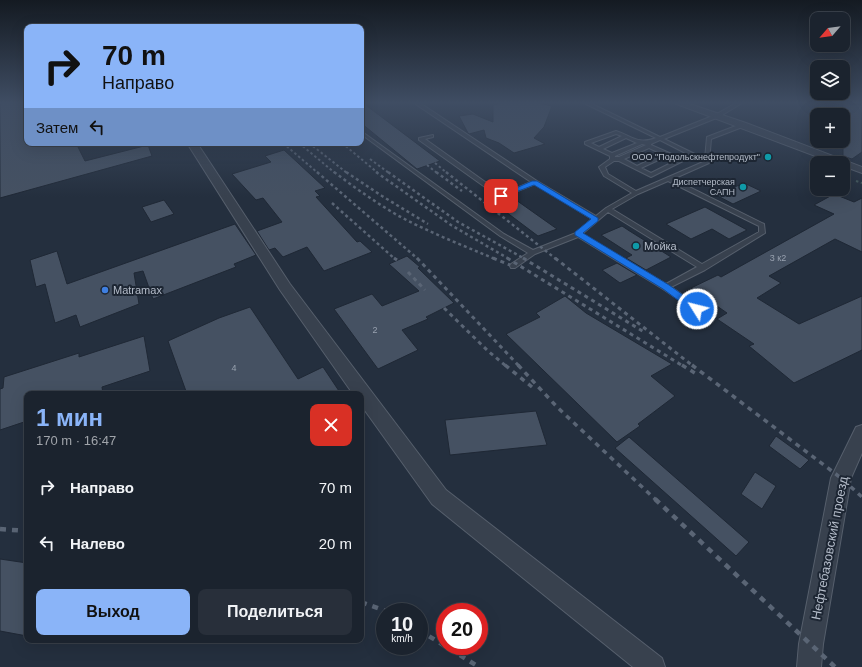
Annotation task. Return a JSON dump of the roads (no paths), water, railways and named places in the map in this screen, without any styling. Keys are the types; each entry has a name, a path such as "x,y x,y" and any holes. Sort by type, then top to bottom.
{"street":[{"path":"767,134 862,170"},
{"path":"194,146 285,287 361,391"},
{"path":"364,395 439,498 653,667"},
{"name":"Нефтебазовский проезд","path":"809,667 811,644 841,478 862,433"}],"lane":[{"path":"364,134 502,235 532,253"},
{"path":"463,134 535,182 596,219"},
{"path":"610,134 587,143 612,157 620,159 651,175 681,160 622,134"},
{"path":"650,134 707,162"},
{"path":"620,159 671,134"},
{"path":"707,162 709,138 719,134"},
{"path":"431,136 421,139 501,196 535,182"},
{"path":"598,148 627,136"},
{"path":"636,193 606,176 602,167 612,157 641,143"},
{"path":"637,168 666,154"},
{"path":"513,266 532,253 578,234 608,209 636,193 707,162"},
{"path":"666,287 703,268 720,256 762,233 762,225 669,179"},
{"path":"608,209 703,268"},
{"path":"578,234 666,287 697,309"}],"railway":[{"path":"286,146 318,173"},
{"path":"303,146 335,173"},
{"path":"313,146 347,173"},
{"path":"346,146 378,173"},
{"path":"370,159 389,173"},
{"path":"435,163 447,173"},
{"path":"427,165 437,173"},
{"path":"317,172 418,259"},
{"path":"334,172 397,215 433,233 495,259"},
{"path":"346,172 428,224"},
{"path":"376,172 451,225 509,259"},
{"path":"388,172 458,222 525,259"},
{"path":"436,172 462,191"},
{"path":"446,172 556,259"},
{"path":"332,203 395,259"},
{"path":"493,258 510,265"},
{"path":"507,258 683,366"},
{"path":"523,258 644,332"},
{"path":"555,258 693,366"},
{"path":"418,259 519,366"},
{"path":"408,272 425,290"},
{"path":"444,308 488,351 506,366"},
{"path":"505,365 532,387"},
{"path":"518,365 557,407 656,500"},
{"path":"682,365 698,375"},
{"path":"692,365 841,478 862,497"},
{"path":"655,499 835,667"},
{"path":"0,529 24,531"},
{"path":"364,603 376,607"},
{"path":"428,636 479,667"}],"place":[{"name":"ООО \"Подольскнефтепродукт\"","path":"768,157"},
{"name":"Диспетчерская САПН","path":"743,187"},
{"name":"Мойка","path":"636,246"},
{"name":"Matramax","path":"105,290"}]}
